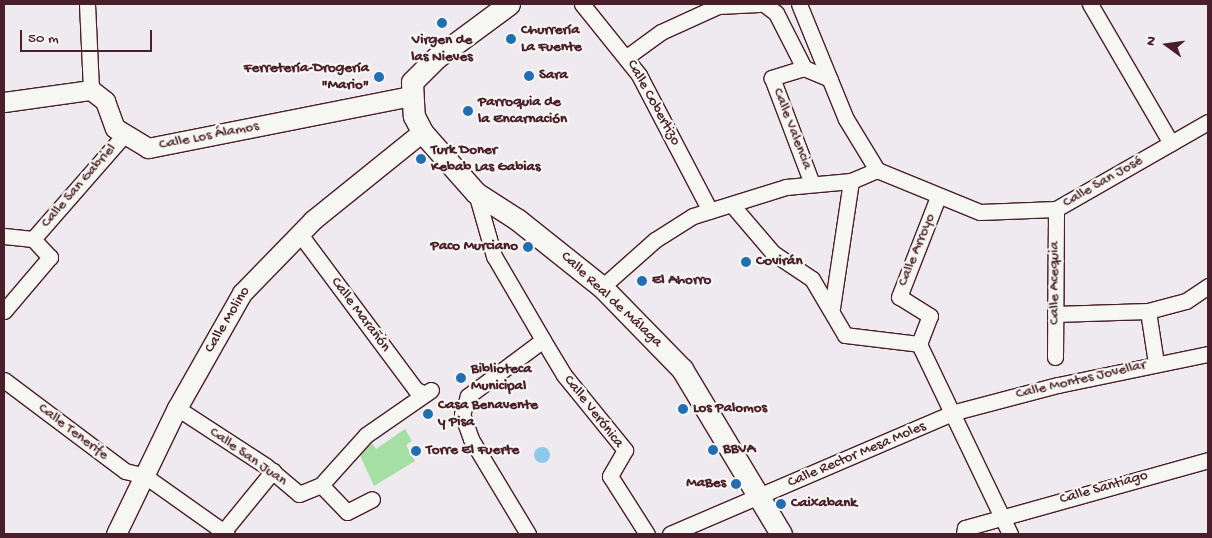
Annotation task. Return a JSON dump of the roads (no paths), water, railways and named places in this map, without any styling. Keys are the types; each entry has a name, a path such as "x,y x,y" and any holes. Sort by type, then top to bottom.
{"main road":[{"path":"411,96 412,82 421,70 509,4"},
{"name":"Calle Real de Málaga","path":"411,96 422,132 476,193 518,220 602,288 682,369 781,534"}],"street":[{"path":"4,102 92,90 87,4"},
{"name":"Calle Cobertizo","path":"582,4 628,56 710,211"},
{"path":"628,56 661,32 718,6 759,4"},
{"path":"764,4 776,13 804,68 830,79"},
{"path":"799,4 846,119 877,170"},
{"path":"1090,4 1171,143"},
{"name":"Calle Valencia","path":"804,68 772,78 812,184"},
{"name":"Calle Los Álamos","path":"92,90 105,101 115,128 148,148 411,96"},
{"name":"Calle San José","path":"877,170 938,197 980,212 1056,209 1208,122"},
{"name":"Calle Molino","path":"116,534 177,408 242,292 299,233 422,132"},
{"name":"Calle San Gabriel","path":"33,238 125,134"},
{"name":"Calle Valencia","path":"602,288 655,240 693,216 732,206 786,187 851,181 877,170"},
{"path":"832,308 851,181"},
{"name":"Calle Verónica","path":"476,193 494,256 564,376 625,450 610,476 647,534"},
{"name":"Calle Arroyo","path":"919,344 930,316 898,297 938,197"},
{"path":"732,206 772,253 812,279 832,308 845,335 919,344 955,412 1000,519 1010,534"},
{"name":"Calle Acequia","path":"1055,358 1056,209"},
{"name":"Calle Marañón","path":"299,233 416,390 427,392 366,435 321,485"},
{"path":"4,236 33,238 50,257 4,311"},
{"path":"1055,314 1148,311 1186,302 1208,286"},
{"path":"1148,311 1156,363"},
{"path":"528,534 471,439 462,414 468,396 543,340"},
{"name":"Calle Montes Jovellar","path":"955,412 1156,363 1208,354"},
{"name":"Calle Tenerife","path":"4,380 125,471 145,476 225,533"},
{"name":"Calle San Juan","path":"177,408 272,471 299,494 321,485"},
{"name":"Calle Rector Mesa Moles","path":"670,534 955,412"},
{"name":"Calle Santiago","path":"964,534 965,528 1208,460"},
{"path":"225,533 272,471"},
{"path":"321,485 347,512 372,499"}],"water":[{"path":"542,447 550,455 542,463 534,455"}],"place":[{"name":"Virgen de las Nieves","path":"442,23"},
{"name":"Churrería La Fuente","path":"511,39"},
{"name":"Sara","path":"529,76"},
{"name":"Ferretería-Drogería \"Mario\"","path":"379,77"},
{"name":"Parroquia de la Encarnación","path":"468,111"},
{"name":"Turk Doner Kebab Las Gabias","path":"421,159"},
{"name":"Paco Murciano","path":"528,247"},
{"name":"Covirán","path":"746,262"},
{"name":"El Ahorro","path":"642,281"},
{"name":"Biblioteca Municipal","path":"461,378"},
{"name":"Los Palomos","path":"683,409"},
{"name":"Casa Benavente y Pisa","path":"428,414"},
{"name":"BBVA","path":"713,450"},
{"name":"Torre El Fuerte","path":"416,451"},
{"name":"MaBes","path":"736,484"},
{"name":"Caixabank","path":"781,504"}]}
